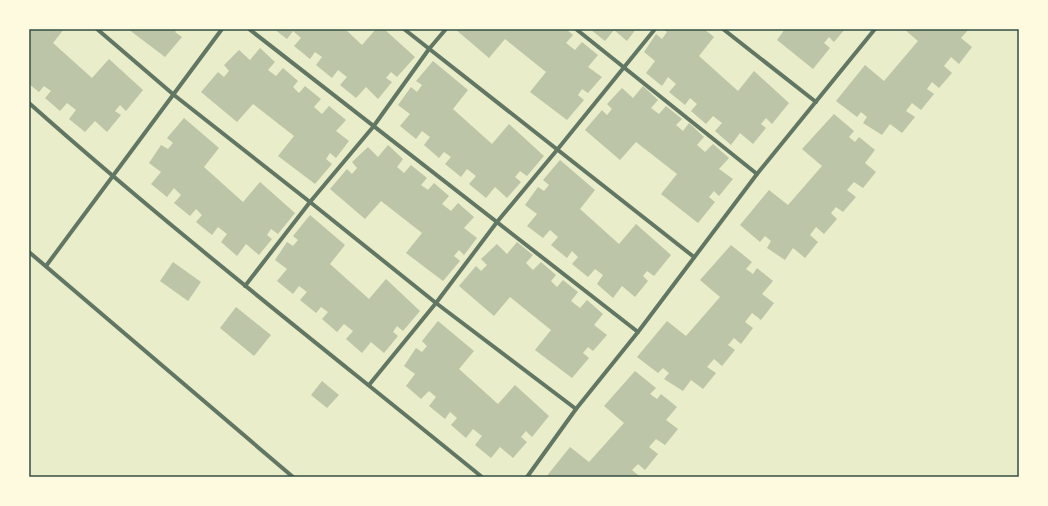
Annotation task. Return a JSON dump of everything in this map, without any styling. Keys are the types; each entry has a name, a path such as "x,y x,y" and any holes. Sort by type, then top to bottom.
{"street":[{"path":"96,29 174,95 436,302 576,409"},
{"path":"46,266 112,175 174,95 222,29"},
{"path":"249,29 638,332"},
{"path":"404,29 694,257"},
{"path":"245,286 310,202 373,127 429,49 446,29"},
{"path":"576,29 757,174"},
{"path":"369,385 436,302 497,222 655,29"},
{"path":"723,29 816,102"},
{"path":"527,477 576,409 638,332 757,174 875,29"},
{"path":"29,103 112,175 245,286 482,477"},
{"path":"29,252 293,477"}],"building":[{"path":"29,29 64,29 53,43 92,78 109,59 143,90 126,111 120,105 115,111 121,115 107,132 95,121 85,132 69,119 76,110 67,103 60,111 45,98 51,91 44,86 39,92 29,84"},
{"path":"128,29 178,29 175,32 182,37 165,57"},
{"path":"274,29 345,29 362,45 376,29 384,29 415,57 397,77 391,72 386,78 392,82 378,99 366,87 356,98 340,85 347,77 338,70 332,78 316,65 322,57 315,52 310,59 294,46 301,38 293,31 287,39"},
{"path":"455,29 566,29 573,35 566,43 575,50 582,42 598,55 588,67 602,77 588,93 582,89 578,95 584,100 567,120 530,92 546,72 505,39 489,58"},
{"path":"590,29 636,29 627,41 614,30 605,41"},
{"path":"663,29 704,29 714,37 699,56 738,91 754,71 789,103 772,124 766,118 761,124 766,128 753,144 740,133 731,145 715,131 722,123 713,116 706,124 691,111 697,104 690,98 685,105 669,92 676,84 668,77 662,86 646,73 655,61 644,52 656,34 662,39 667,32"},
{"path":"785,29 845,29 834,42 829,37 824,43 830,48 813,69 777,40"},
{"path":"904,29 969,29 961,38 972,47 959,64 951,57 944,66 952,73 939,88 932,82 927,89 934,94 921,110 912,103 906,111 915,117 902,133 890,124 882,135 863,123 867,117 861,112 857,117 836,101 865,65 884,81 918,41"},
{"path":"260,48 275,62 268,70 276,76 283,68 298,81 293,87 299,93 305,86 321,99 314,107 322,114 329,106 346,120 336,131 349,141 336,158 330,153 326,159 332,164 315,184 278,156 294,136 253,104 237,122 201,92 218,72 224,77 229,71 224,65 239,50 250,60"},
{"path":"433,61 468,90 453,109 492,144 509,124 544,156 527,176 520,171 515,177 521,182 507,198 495,187 486,198 469,184 476,176 467,169 461,177 445,164 451,157 444,152 439,158 424,145 430,137 422,131 416,139 400,126 410,114 398,105 411,87 417,92 422,85 416,81"},
{"path":"643,86 658,100 651,108 659,114 666,106 682,119 676,125 683,131 689,123 704,137 697,145 705,152 713,144 729,158 719,169 733,179 719,196 714,191 709,197 715,202 698,223 661,194 677,174 636,142 620,160 585,130 602,110 607,115 612,109 607,104 622,88 633,98"},
{"path":"834,114 854,131 849,137 855,142 859,137 875,150 865,163 876,172 863,188 854,182 847,190 856,197 843,212 836,207 831,213 837,219 824,234 816,227 810,235 818,242 805,258 793,248 785,260 767,248 771,241 765,236 760,242 740,225 769,190 788,205 822,166 802,149"},
{"path":"184,118 219,148 204,167 243,202 260,182 295,213 278,234 271,229 267,235 272,239 259,255 246,244 237,256 221,242 227,234 218,227 212,235 196,222 202,215 196,209 190,216 174,203 181,195 174,188 167,197 151,184 161,172 149,163 161,145 168,149 173,143 167,138"},
{"path":"388,145 403,159 397,167 404,173 411,165 427,178 421,185 428,190 434,183 449,196 442,204 451,211 458,203 474,217 464,228 477,238 464,255 459,250 454,256 460,261 443,281 406,253 422,233 381,201 365,219 330,189 347,169 352,174 357,168 352,162 368,147 378,157"},
{"path":"560,160 595,190 580,209 619,244 636,224 671,255 654,276 647,271 643,276 648,281 635,297 622,286 613,298 597,284 603,275 595,269 588,277 572,264 578,257 572,251 567,258 551,245 558,237 550,230 543,238 527,226 537,214 525,205 538,187 544,191 549,185 543,180"},
{"path":"310,215 345,245 330,264 369,299 386,279 420,311 403,331 397,326 393,332 398,336 384,353 371,342 362,353 346,339 353,331 344,324 337,332 322,319 328,312 321,307 316,313 300,300 307,292 299,286 293,294 277,281 287,269 275,260 287,242 293,246 298,240 293,236"},
{"path":"517,242 533,255 526,263 533,270 541,262 556,275 551,281 557,287 563,280 578,292 571,301 580,308 587,300 603,314 594,325 607,335 593,351 588,347 583,353 589,358 572,378 535,350 551,330 510,297 494,316 459,286 476,266 481,271 487,265 481,259 497,244 507,254"},
{"path":"731,245 752,262 746,269 753,274 757,268 773,281 762,294 774,303 761,320 752,313 745,322 753,328 741,344 734,338 728,345 735,350 722,366 714,359 707,367 716,373 703,389 691,380 683,391 664,379 669,373 663,368 658,373 637,357 667,321 686,336 720,297 700,280"},
{"path":"173,262 201,282 188,301 160,281"},
{"path":"236,307 271,335 254,356 220,328"},
{"path":"438,321 474,351 459,369 498,404 515,385 549,416 532,437 526,431 521,437 527,442 513,458 500,447 491,458 475,445 482,436 473,429 466,438 451,425 457,418 450,412 445,419 429,406 436,397 429,391 421,399 406,386 415,374 404,366 416,348 422,352 427,346 422,341"},
{"path":"635,371 656,388 650,394 657,399 661,394 677,407 666,420 678,429 665,445 656,439 649,447 658,454 645,470 638,464 632,470 639,476 638,477 546,477 570,447 589,462 624,423 604,406"},
{"path":"322,381 339,395 327,408 311,395"}]}
